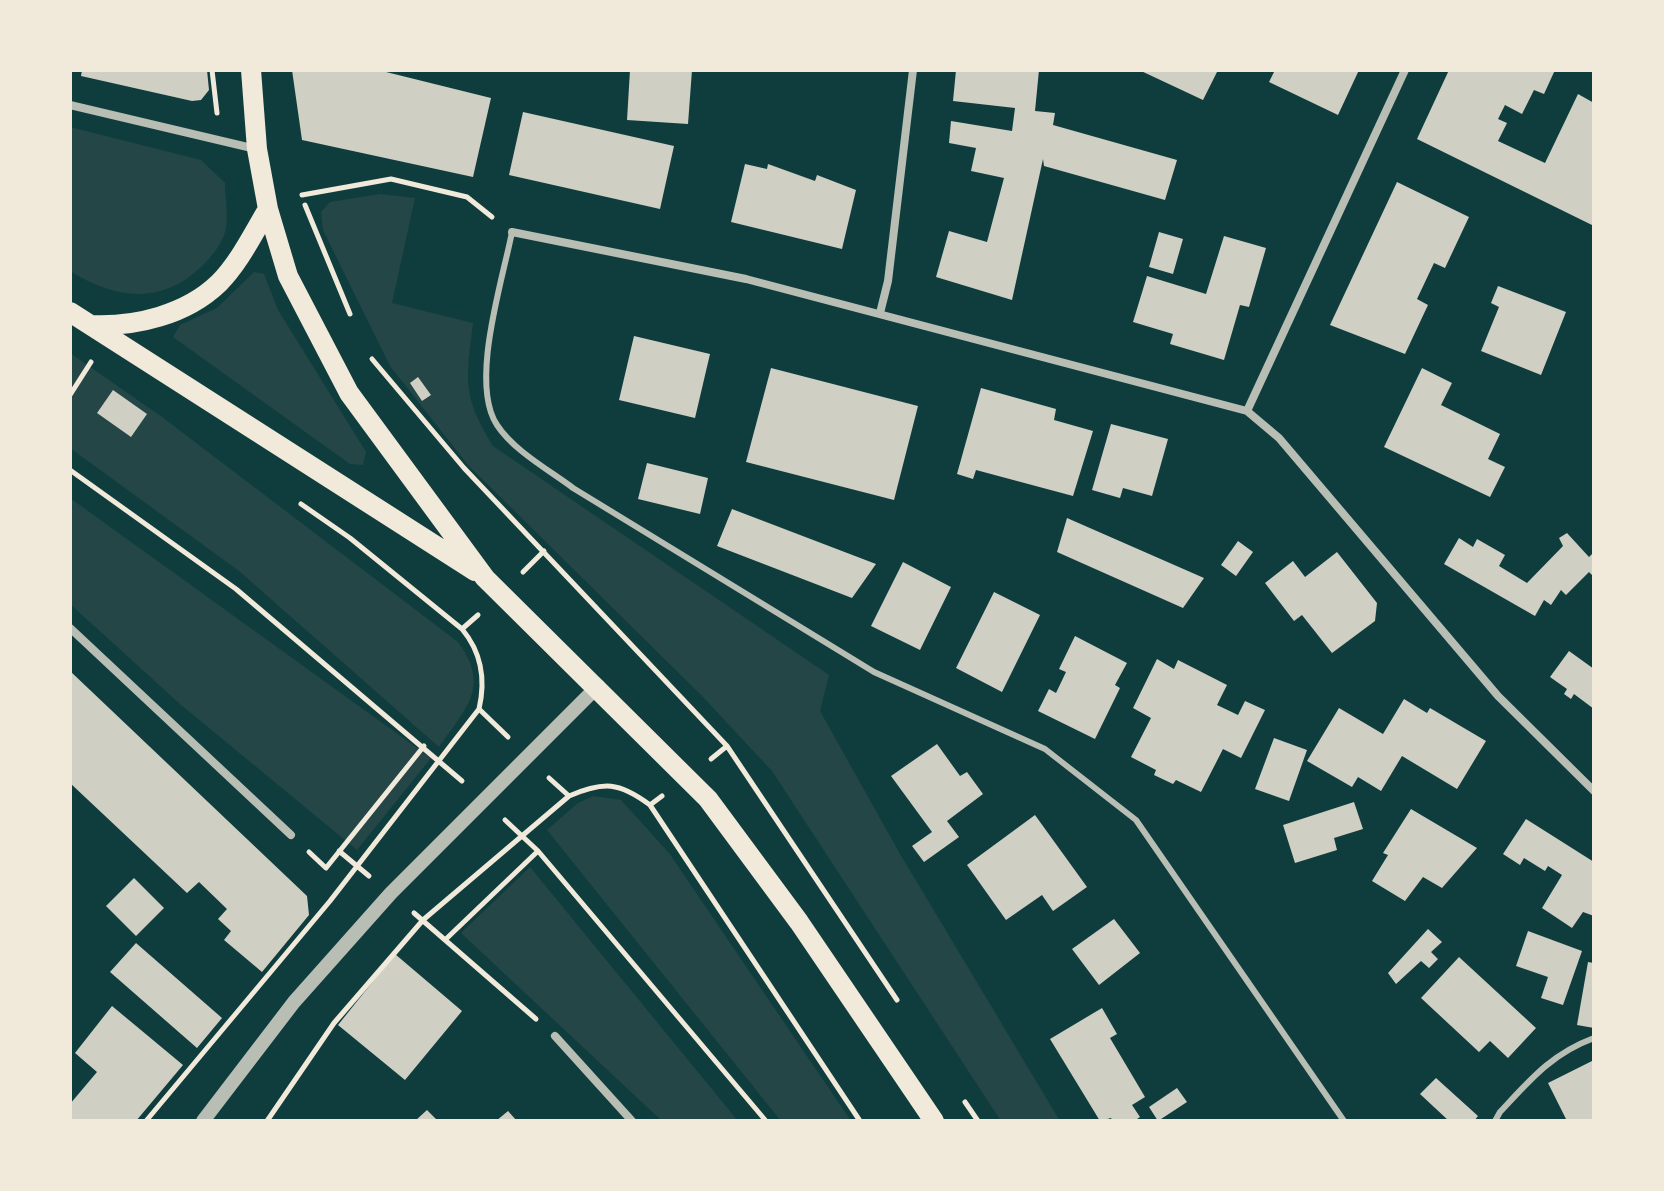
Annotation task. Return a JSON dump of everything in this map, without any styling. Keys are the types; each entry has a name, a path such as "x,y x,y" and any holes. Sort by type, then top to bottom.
{"main road":[{"path":"251,70 257,149 268,209 288,276 349,393 485,578 598,686 708,799 799,922 934,1121"},
{"path":"91,325 125,327 154,319 202,296 230,271 268,209"},
{"path":"70,312 485,578"}],"street":[{"path":"880,313 888,281 913,70"},
{"path":"1247,411 1405,70"},
{"path":"70,105 257,149"},
{"path":"512,232 746,279 1247,411 1279,438 1498,696 1594,791"},
{"path":"70,628 291,835"},
{"path":"203,1121 294,1002 395,889 598,686"},
{"path":"555,1036 632,1121"}],"lane":[{"path":"512,232 488,356 486,393 497,425 528,454 573,488 874,672 1045,749 1136,820 1344,1121"},
{"path":"1495,1121 1542,1068 1566,1048 1594,1038"}],"path":[{"path":"212,70 220,140"},
{"path":"302,195 391,179 467,197 512,232"},
{"path":"299,181 355,325"},
{"path":"367,348 392,385 464,468 727,746 900,1005"},
{"path":"70,395 93,359"},
{"path":"70,470 236,589 424,746 469,788"},
{"path":"146,1121 358,866 479,709"},
{"path":"291,835 326,868 424,746"},
{"path":"687,778 727,746"},
{"path":"267,1121 334,1023 423,920 569,796"},
{"path":"650,805 860,1121"},
{"path":"503,819 538,851 766,1121"},
{"path":"339,851 358,866"},
{"path":"446,939 538,851"},
{"path":"395,889 423,920 555,1036"},
{"path":"961,1095 978,1121"}],"shaded area":[{"path":"70,127 201,160 225,183 225,233 200,268 169,288 136,294 103,288 70,271"},
{"path":"380,194 415,198 392,303 473,323 468,374 471,400 493,446 829,675 820,711 900,854 1060,1121 1001,1121 772,771 703,697 468,465 390,366 323,230 321,212 330,202"},
{"path":"254,272 264,274 278,310 366,452 363,465 350,464 173,337 180,325 217,308"},
{"path":"70,353 162,417 458,642 468,658 474,685 466,709 439,747 239,571 70,448"},
{"path":"70,498 431,758 357,850 180,704 70,604"},
{"path":"593,796 621,800 669,853 851,1121 781,1121 547,830 578,803"},
{"path":"530,867 738,1121 662,1121 461,933"}],"building":[{"path":"82,70 207,70 209,90 201,100 192,101 81,76"},
{"path":"292,70 378,70 491,98 473,177 302,140"},
{"path":"630,70 692,70 688,124 627,120"},
{"path":"956,70 1039,70 1035,111 1055,113 1053,125 1177,160 1165,200 1044,166 1043,159 1012,300 936,277 949,231 987,242 1004,178 971,171 976,148 949,143 951,121 1012,131 1015,108 953,101"},
{"path":"1139,70 1218,70 1203,100"},
{"path":"1275,70 1359,70 1338,115 1269,82"},
{"path":"1449,70 1555,70 1544,94 1534,90 1522,114 1505,105 1498,119 1507,123 1498,141 1545,163 1578,94 1594,103 1594,226 1417,139"},
{"path":"523,112 674,146 660,209 509,175"},
{"path":"745,164 767,169 768,164 815,181 817,175 856,190 842,249 731,222"},
{"path":"1397,182 1469,217 1445,268 1434,263 1417,299 1428,305 1405,354 1330,325"},
{"path":"1159,232 1183,239 1173,274 1149,267"},
{"path":"1224,236 1266,248 1249,307 1240,305 1224,360 1170,344 1173,334 1133,322 1147,276 1206,294"},
{"path":"1498,286 1566,312 1541,375 1481,351 1499,307 1491,303"},
{"path":"634,336 710,354 695,418 619,400"},
{"path":"771,368 918,406 894,500 746,462"},
{"path":"1422,368 1452,383 1441,405 1500,434 1488,459 1505,467 1490,497 1384,447"},
{"path":"418,377 431,395 422,401 410,383"},
{"path":"981,388 1056,409 1054,420 1093,431 1073,496 976,470 973,479 957,474"},
{"path":"113,390 147,414 131,437 97,413"},
{"path":"1111,424 1168,439 1152,496 1123,488 1120,498 1092,490"},
{"path":"647,463 708,478 700,514 638,499"},
{"path":"732,509 876,564 852,598 717,546"},
{"path":"1067,518 1204,578 1183,608 1057,552"},
{"path":"1567,533 1589,557 1594,552 1594,577 1589,572 1566,595 1561,590 1551,605 1544,600 1535,616 1444,564 1459,538 1473,547 1477,539 1505,555 1499,566 1527,583 1563,546 1559,538"},
{"path":"1238,541 1253,552 1236,576 1221,565"},
{"path":"1337,552 1377,603 1375,621 1332,653 1302,615 1294,621 1265,583 1293,561 1305,577"},
{"path":"903,562 951,587 920,650 871,626"},
{"path":"994,592 1040,615 1002,692 956,668"},
{"path":"1075,636 1127,663 1115,685 1120,688 1095,739 1038,711 1049,689 1056,693 1066,672 1059,669"},
{"path":"1569,651 1594,669 1594,709 1574,694 1571,699 1564,694 1567,689 1550,677"},
{"path":"1157,659 1174,669 1178,660 1227,685 1217,705 1238,715 1245,701 1265,710 1241,758 1223,749 1201,792 1176,780 1173,784 1154,775 1156,770 1131,757 1151,718 1133,708"},
{"path":"70,671 307,896 309,915 262,972 224,940 231,931 218,919 227,909 199,882 187,893 70,783"},
{"path":"1404,699 1427,713 1430,708 1486,741 1457,789 1402,756 1381,791 1358,777 1352,787 1307,761 1339,708 1383,734"},
{"path":"1274,738 1307,750 1289,801 1255,789"},
{"path":"937,744 960,776 967,772 983,794 947,821 959,837 924,862 912,846 932,832 891,776"},
{"path":"1354,802 1363,829 1334,838 1337,850 1295,863 1283,825"},
{"path":"1411,809 1477,848 1442,888 1423,877 1405,901 1372,881 1388,855 1383,853"},
{"path":"1035,815 1087,887 1053,911 1042,895 1006,920 967,865"},
{"path":"1526,819 1594,862 1594,916 1583,912 1572,928 1542,908 1562,875 1548,866 1545,871 1524,858 1520,865 1503,854"},
{"path":"134,878 164,908 136,936 106,906"},
{"path":"1114,919 1140,953 1099,985 1072,949"},
{"path":"1428,929 1442,942 1431,952 1438,959 1429,968 1421,961 1396,984 1388,973"},
{"path":"1528,931 1582,951 1563,1005 1541,998 1548,977 1516,966"},
{"path":"136,943 222,1018 197,1048 110,972"},
{"path":"395,954 462,1011 405,1080 338,1025"},
{"path":"1459,957 1536,1028 1508,1058 1490,1041 1479,1052 1421,998"},
{"path":"1588,962 1594,963 1594,1028 1577,1025"},
{"path":"112,1006 183,1065 136,1121 70,1121 70,1104 97,1072 75,1053"},
{"path":"1102,1008 1117,1034 1110,1038 1145,1097 1132,1105 1140,1117 1134,1121 1113,1121 1111,1118 1100,1121 1050,1039"},
{"path":"1594,1060 1594,1121 1567,1121 1548,1083"},
{"path":"1436,1078 1478,1116 1474,1121 1449,1121 1420,1094"},
{"path":"1177,1088 1187,1102 1158,1121 1149,1107"},
{"path":"427,1110 438,1121 415,1121"},
{"path":"508,1111 517,1121 496,1121"}]}
